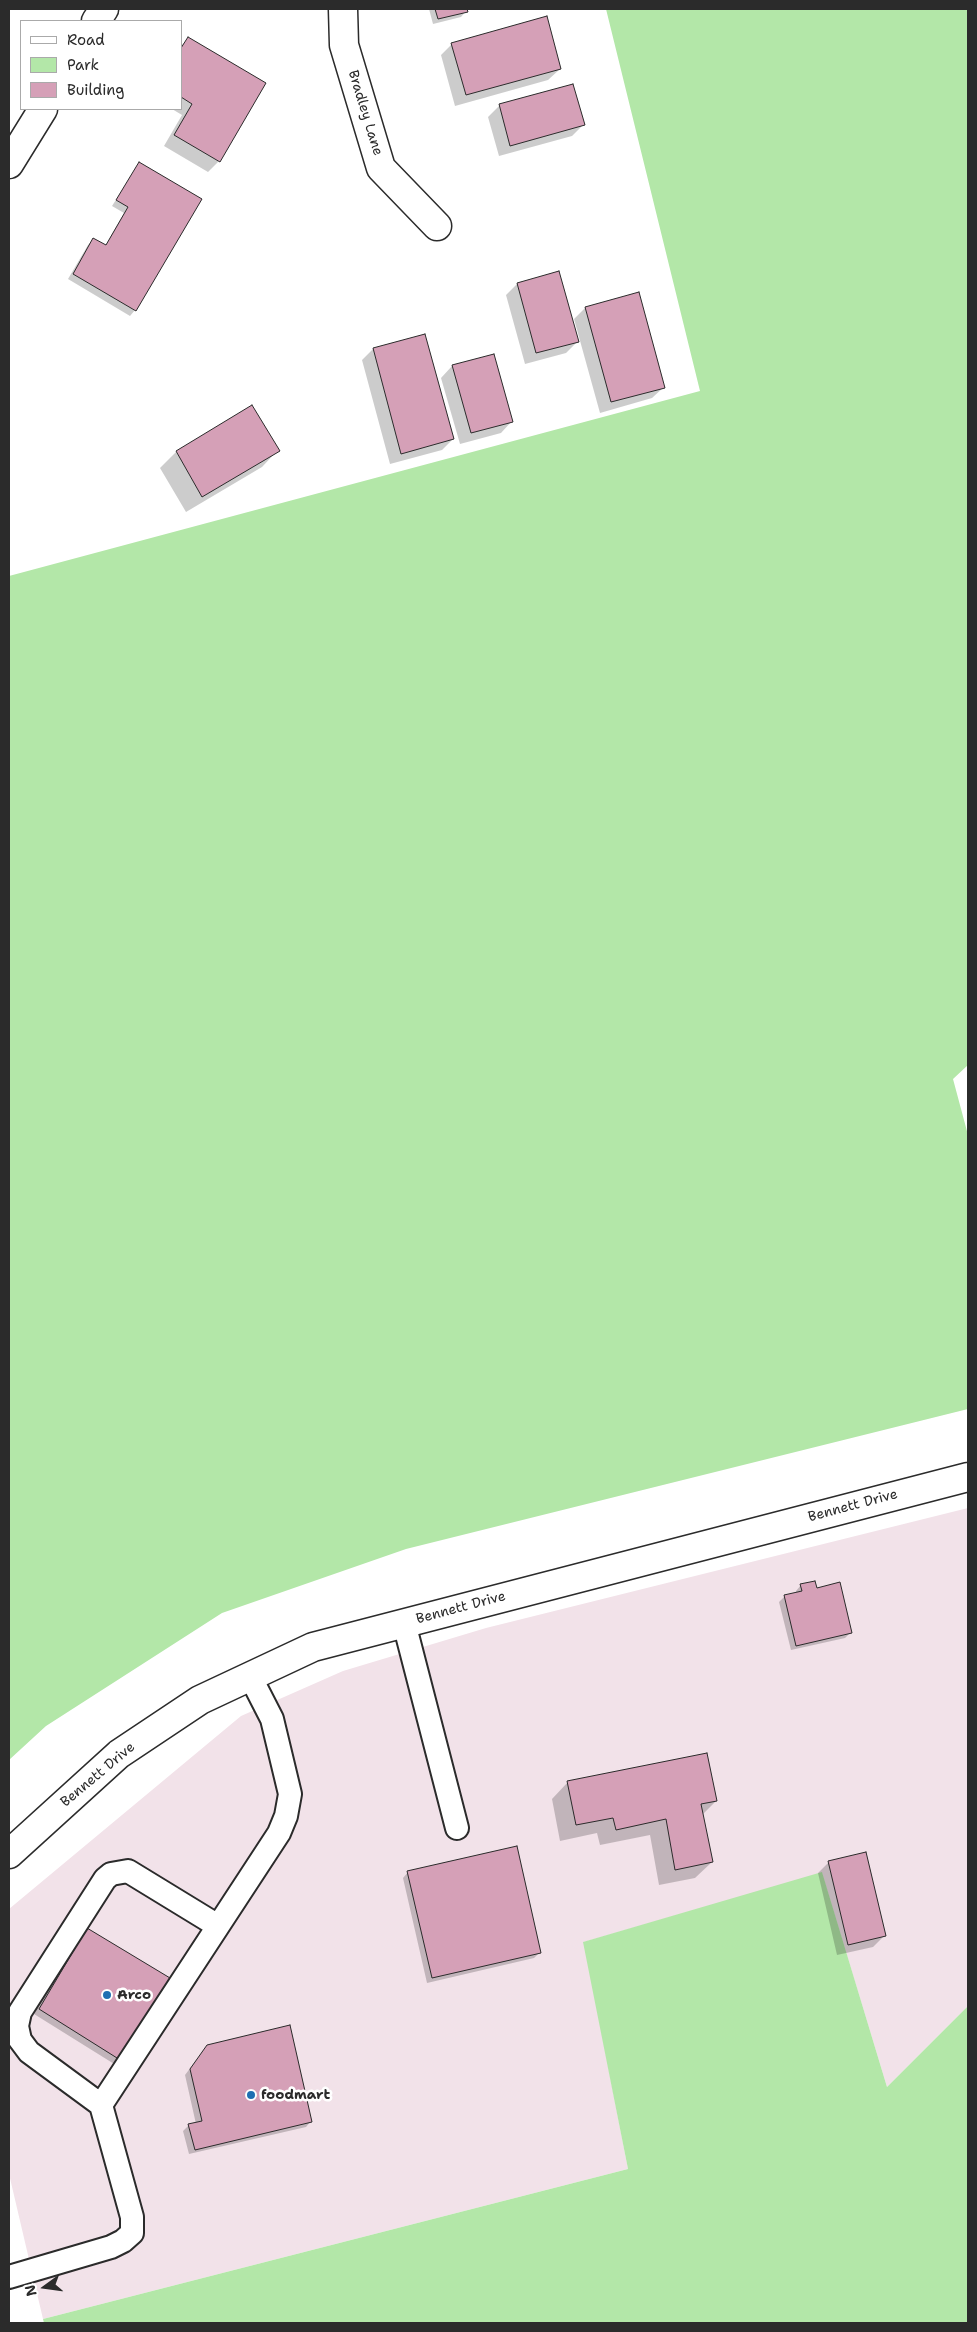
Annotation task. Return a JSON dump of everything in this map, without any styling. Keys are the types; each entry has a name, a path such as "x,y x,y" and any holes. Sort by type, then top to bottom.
{"main road":[{"path":"97,20 104,9"},
{"name":"Bradley Lane","path":"343,9 344,46 381,168 437,226"},
{"path":"9,164 42,110"},
{"name":"Bennett Drive","path":"9,1854 119,1754 200,1700 314,1646 968,1476"}],"lane":[{"path":"404,1623 457,1828"},
{"path":"101,2105 279,1833 286,1816 290,1794 272,1719 250,1676"},
{"path":"9,2277 111,2247 123,2241 132,2233 132,2217 101,2105 29,2052 20,2040 17,2026 20,2012 105,1879 111,1874 128,1871 218,1926"}],"shaded area":[{"path":"968,1508 968,2006 887,2087 822,1873 584,1942 628,2169 43,2319 9,2174 9,1909 241,1716 343,1671 486,1628"}],"green space":[{"path":"606,9 968,9 968,1065 953,1079 968,1135 968,1409 406,1549 222,1613 46,1726 9,1760 9,576 700,391"},
{"path":"822,1872 887,2087 968,2006 968,2323 44,2323 43,2319 628,2169 583,1942"}],"building":[{"path":"435,9 467,9 468,12 438,19"},
{"path":"547,16 561,69 466,95 451,43"},
{"path":"188,37 266,83 220,162 174,135 192,104 182,98 182,46"},
{"path":"573,84 585,125 510,146 499,104"},
{"path":"139,162 202,199 136,311 73,274 93,238 106,245 128,207 116,200"},
{"path":"559,271 579,342 536,353 517,283"},
{"path":"639,292 665,388 611,402 585,307"},
{"path":"425,334 454,439 401,454 373,348"},
{"path":"494,354 513,422 471,433 452,365"},
{"path":"252,405 280,451 202,497 176,451"},
{"path":"815,1581 817,1588 840,1582 852,1633 796,1646 784,1595 802,1591 800,1584"},
{"path":"707,1753 717,1801 701,1804 713,1862 675,1870 666,1819 616,1830 613,1818 576,1825 567,1781"},
{"path":"517,1846 541,1953 432,1978 407,1871"},
{"path":"866,1852 886,1936 848,1945 828,1861"},
{"name":"Arco","path":"87,1928 175,1981 125,2063 39,2009"},
{"name":"foodmart","path":"290,2025 312,2122 195,2150 188,2124 202,2121 190,2069 207,2045"}],"place":[{"name":"Arco","path":"107,1995"},
{"name":"foodmart","path":"251,2095"}]}
